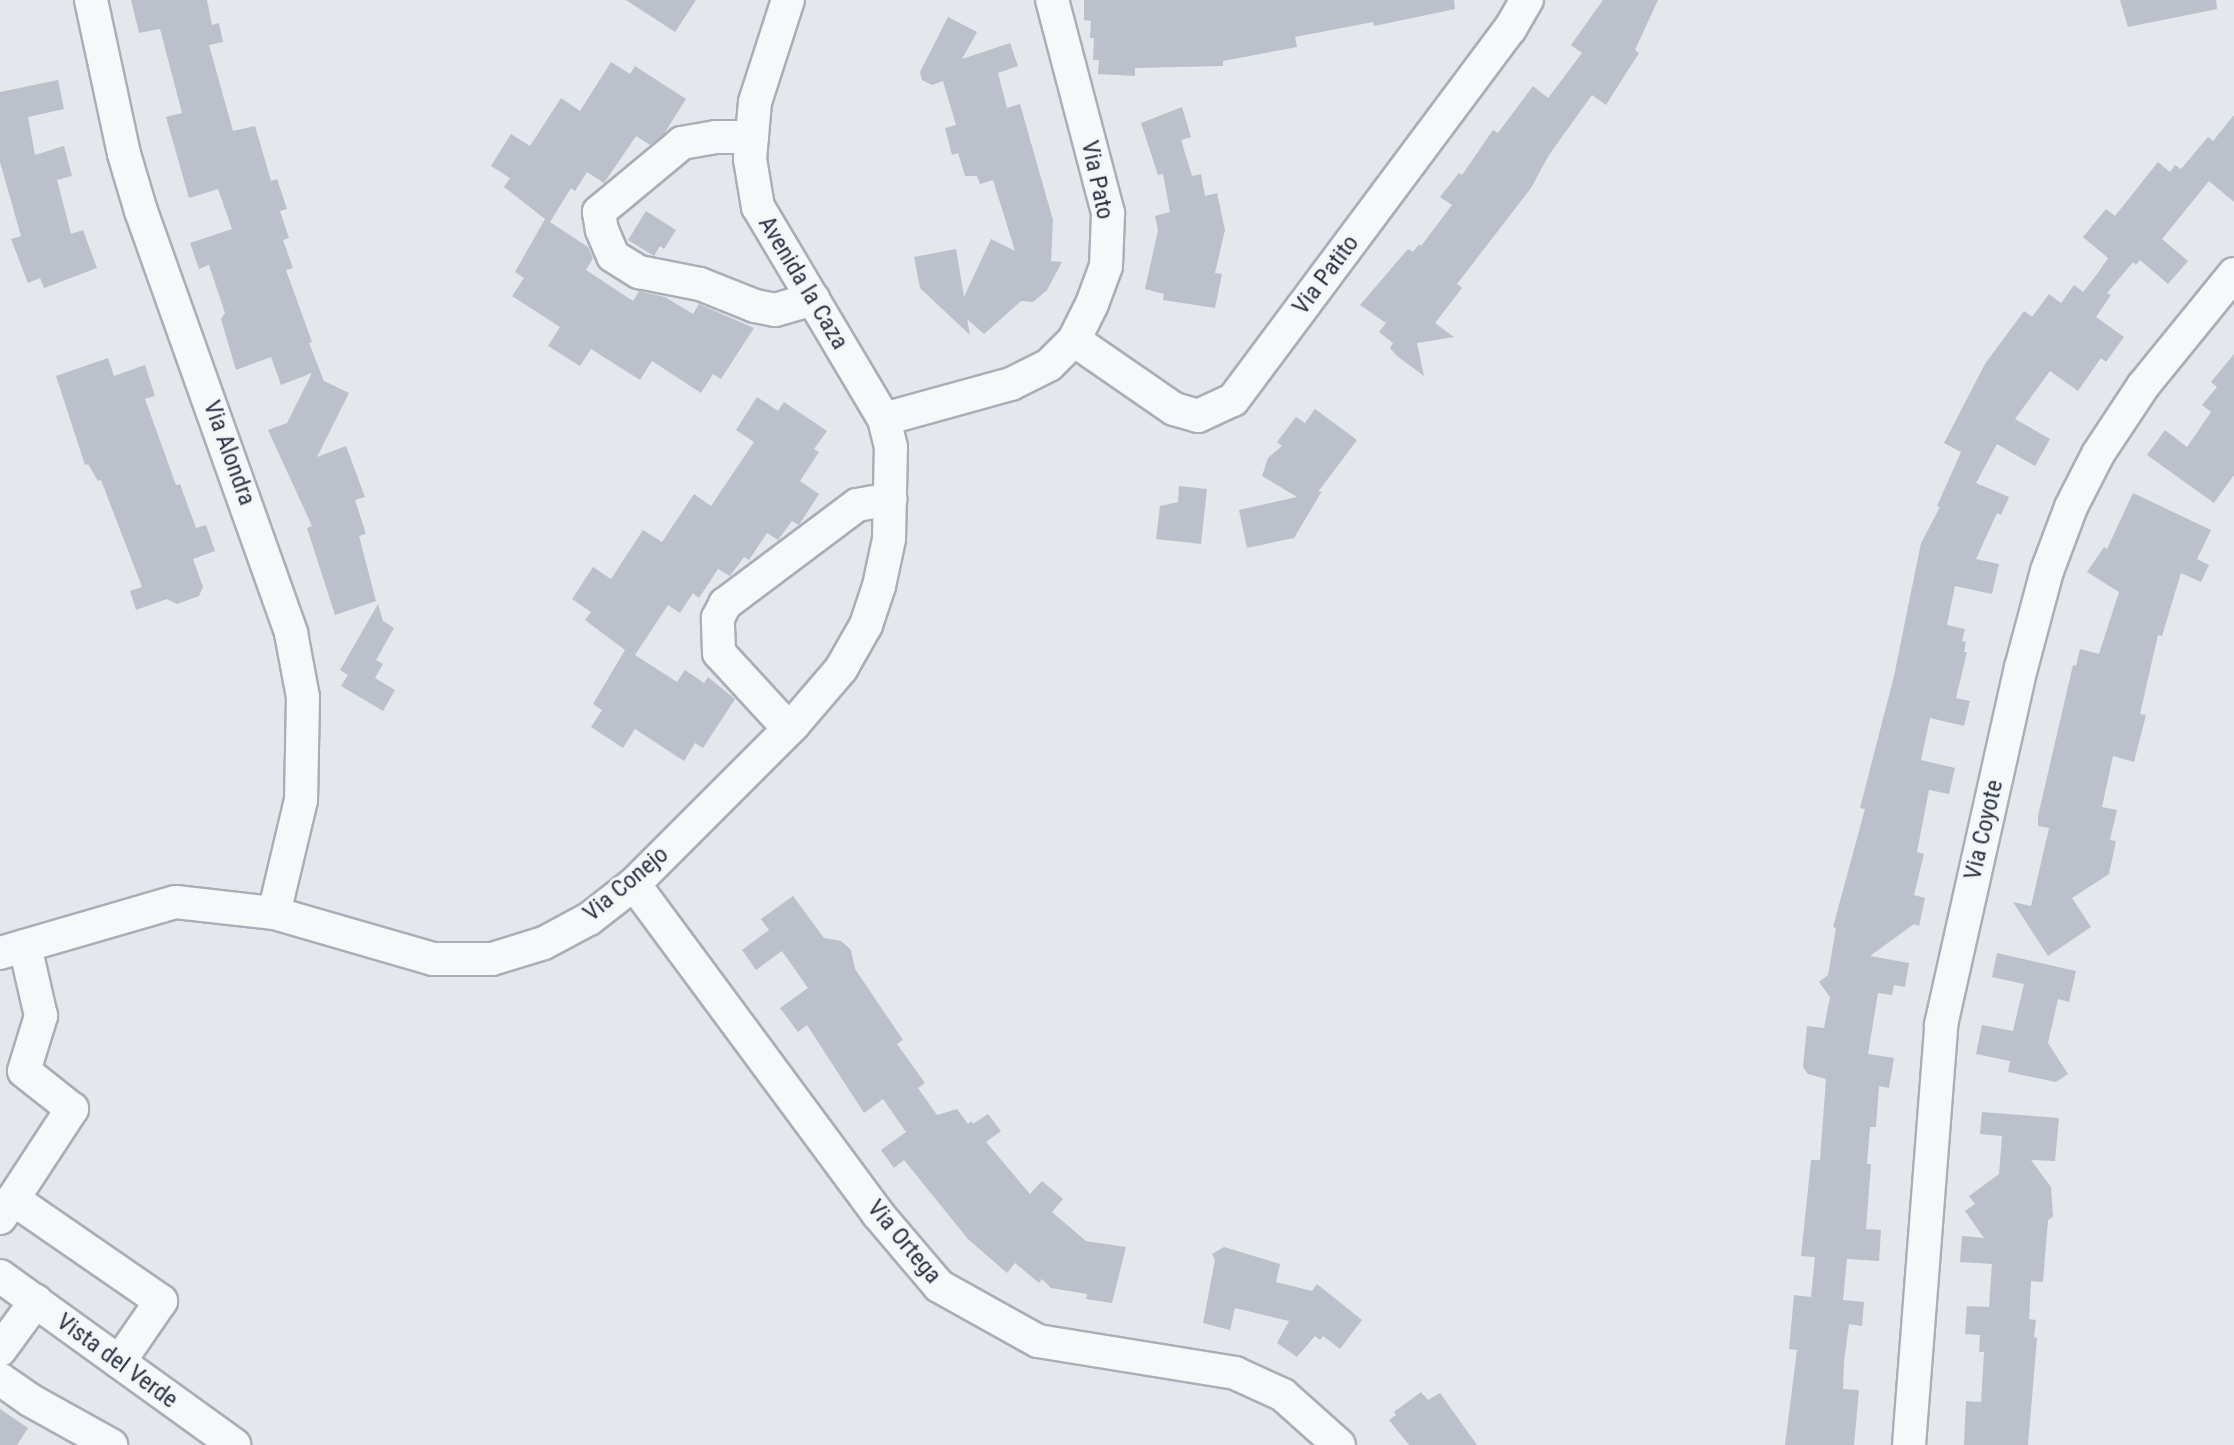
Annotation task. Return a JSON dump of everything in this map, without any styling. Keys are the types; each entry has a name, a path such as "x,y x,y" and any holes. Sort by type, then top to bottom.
{"street":[{"name":"Via Alondra","path":"91,0 124,154 141,211 291,633 303,697 301,800 274,913"},
{"name":"Avenida la Caza","path":"788,0 755,102 750,159 758,207 884,419"},
{"name":"Via Pato","path":"884,419 1011,384 1049,365 1074,340 1106,266 1108,213 1052,0"},
{"name":"Via Patito","path":"1074,340 1174,409 1198,416 1233,400 1510,29 1527,0"},
{"path":"752,137 716,137 682,143 599,212 602,230 613,256 639,272 700,284 755,306 775,310 813,299"},
{"name":"Via Coyote","path":"1909,1445 1941,1025 2021,668 2047,571 2071,507 2098,454 2143,386 2234,274"},
{"name":"Via Conejo","path":"12,950 176,902 274,913 433,959 492,959 544,943 589,919 634,884 789,729 841,669 866,625 889,539 891,447 884,419"},
{"path":"789,729 719,653 718,618 725,604 857,505 890,499"},
{"name":"Via Ortega","path":"634,884 878,1214 939,1286 1038,1341 1235,1373 1283,1395 1339,1445"},
{"path":"12,950 41,1016 24,1071 72,1109 6,1208 161,1301 119,1362"},
{"name":"Vista del Verde","path":"0,1276 234,1445"},
{"path":"0,1350 36,1301"},
{"path":"0,1379 30,1400 111,1445"}],"building":[{"path":"131,0 207,0 212,25 219,23 223,42 209,45 233,131 255,126 271,181 277,179 287,209 280,211 289,238 283,240 293,268 286,270 312,342 309,343 324,381 349,393 317,457 346,446 365,497 355,500 366,534 359,536 376,601 335,615 307,528 312,526 268,430 287,423 312,373 281,385 271,357 236,370 221,319 225,313 209,265 199,269 190,243 232,229 218,189 189,198 166,117 182,113 160,29 139,33"},
{"path":"626,0 696,0 675,32"},
{"path":"1084,0 1454,0 1455,9 1374,26 1373,22 1295,37 1297,47 1223,61 1223,66 1135,68 1135,76 1098,74 1099,60 1093,60 1094,38 1090,38 1091,21 1084,20"},
{"path":"1603,0 1658,0 1635,50 1639,53 1606,105 1592,95 1549,155 1531,188 1457,284 1462,288 1435,323 1454,337 1417,343 1424,376 1390,348 1393,343 1379,332 1386,323 1360,305 1408,249 1413,252 1419,244 1421,246 1452,205 1440,197 1459,173 1462,175 1493,130 1498,133 1533,86 1548,98 1552,93 1582,53 1571,45"},
{"path":"2120,0 2216,0 2217,9 2128,27"},
{"path":"948,17 977,32 962,59 1010,43 1018,66 998,73 1007,108 1020,104 1053,220 1051,261 1062,262 1047,290 1033,302 1021,301 984,334 967,319 970,335 920,288 914,257 956,249 964,297 991,239 1015,251 993,180 980,184 977,176 965,176 958,153 952,155 945,128 956,125 943,81 932,85 922,80 920,72"},
{"path":"611,62 630,74 635,66 686,99 664,134 650,145 636,136 604,183 587,172 575,191 571,188 550,222 588,247 593,258 586,270 633,301 639,291 665,297 693,314 699,304 754,328 721,379 713,374 701,393 652,361 640,380 591,349 580,366 548,346 560,327 512,296 524,278 515,272 545,219 504,187 510,178 491,166 511,134 530,146 561,98 580,111"},
{"path":"58,80 64,109 28,117 35,155 64,146 72,176 57,180 71,234 83,230 97,268 44,288 40,278 28,283 11,239 21,236 0,162 0,92"},
{"path":"1182,107 1191,137 1181,140 1192,176 1201,174 1205,196 1217,193 1225,230 1215,273 1222,274 1215,308 1163,300 1164,294 1145,289 1158,230 1155,216 1170,212 1163,174 1158,175 1141,123"},
{"path":"2234,115 2234,202 2209,181 2162,239 2188,261 2168,284 2140,260 2136,265 2133,262 2107,293 2111,295 2096,317 2124,337 2106,362 2101,358 2078,391 2050,371 2015,419 2050,439 2035,466 1997,444 1976,483 2009,497 2001,515 1997,513 1976,559 1999,564 1992,594 1955,586 1947,625 1965,629 1962,641 1966,642 1964,652 1967,652 1956,698 1970,701 1964,726 1930,718 1921,760 1955,768 1949,794 1929,790 1917,852 1924,854 1914,895 1925,898 1919,926 1914,924 1870,956 1909,963 1905,987 1894,985 1892,995 1878,993 1868,1054 1894,1058 1889,1088 1879,1086 1876,1127 1870,1127 1867,1164 1871,1164 1866,1229 1881,1230 1879,1261 1847,1259 1843,1300 1864,1302 1862,1326 1849,1324 1844,1362 1843,1389 1859,1390 1854,1445 1785,1445 1797,1350 1789,1349 1794,1295 1811,1297 1815,1257 1801,1256 1811,1160 1820,1160 1826,1079 1808,1074 1803,1067 1807,1026 1824,1028 1830,997 1819,982 1828,975 1836,928 1833,927 1865,809 1860,808 1894,676 1921,543 1940,507 1937,506 1961,452 1944,443 1985,364 2024,311 2032,317 2049,294 2061,303 2074,285 2083,292 2098,273 2108,258 2083,237 2106,209 2115,216 2158,162 2170,172 2175,165 2181,169 2208,137 2213,141"},
{"path":"646,211 676,230 664,249 660,246 654,256 628,240"},
{"path":"2234,354 2234,475 2214,503 2147,455 2165,430 2187,447 2211,412 2202,405 2217,387 2211,382"},
{"path":"108,358 114,376 145,365 155,396 145,399 176,485 180,484 196,528 206,525 215,551 193,559 203,587 199,596 177,604 167,599 136,610 130,591 142,587 101,480 98,481 88,464 85,465 56,376"},
{"path":"757,397 778,411 784,402 827,431 814,449 819,452 800,481 819,494 799,525 792,521 778,540 767,533 749,560 744,557 730,576 718,569 699,598 693,593 680,613 668,605 635,655 677,682 685,670 704,683 708,677 735,699 703,748 695,743 684,761 635,729 623,748 591,727 602,710 593,704 625,650 585,620 591,612 572,599 593,567 611,579 643,530 662,542 694,494 711,506 754,442 736,430"},
{"path":"1315,409 1357,440 1318,492 1322,491 1294,538 1247,548 1239,510 1297,497 1262,476 1268,458 1282,446 1277,442 1296,417 1305,423"},
{"path":"1179,486 1207,489 1201,544 1156,539 1160,506 1178,502"},
{"path":"2133,493 2211,530 2197,559 2209,565 2201,582 2181,573 2162,636 2158,635 2140,714 2146,715 2134,762 2113,756 2102,807 2117,810 2110,840 2116,841 2109,874 2072,898 2091,927 2048,956 2013,902 2031,906 2049,828 2038,826 2038,816 2073,665 2076,666 2080,649 2099,654 2119,592 2087,572 2104,547 2107,549"},
{"path":"378,604 383,621 394,628 376,660 383,664 375,678 395,690 383,711 341,686 348,675 340,670"},
{"path":"793,896 824,938 841,941 851,950 855,969 903,1040 897,1044 925,1083 918,1088 937,1115 957,1109 968,1124 971,1121 973,1124 988,1114 1001,1131 986,1142 1030,1194 1042,1181 1063,1199 1052,1212 1086,1241 1126,1247 1112,1303 1086,1299 1087,1294 1051,1288 1042,1279 1039,1283 1015,1263 1007,1273 968,1239 904,1160 894,1168 881,1150 906,1132 883,1099 864,1113 807,1025 798,1032 780,1008 808,988 782,951 756,970 742,950 769,930 761,919"},
{"path":"1997,953 2076,971 2069,1002 2058,999 2048,1043 2068,1074 2056,1082 2008,1072 2010,1061 1976,1054 1982,1025 2013,1031 2024,984 1992,977"},
{"path":"1982,1112 2059,1118 2055,1161 2031,1160 2051,1187 2053,1217 2048,1220 2043,1282 2031,1281 2029,1319 2036,1320 2034,1337 2037,1338 2028,1445 1964,1445 1966,1401 1981,1402 1984,1352 1979,1352 1980,1335 1965,1334 1967,1306 1989,1307 1992,1264 1960,1262 1962,1236 1984,1238 1965,1211 1975,1204 1969,1196 1999,1174 2002,1136 1980,1134"},
{"path":"1224,1247 1280,1264 1276,1282 1312,1291 1317,1284 1362,1320 1340,1349 1323,1336 1320,1340 1315,1336 1297,1357 1277,1343 1289,1321 1235,1308 1230,1330 1203,1323 1215,1260 1212,1254"},
{"path":"1421,1392 1428,1400 1440,1393 1477,1445 1409,1445 1389,1420 1396,1415 1394,1412"},
{"path":"0,1409 28,1428 17,1445 0,1445"}]}
